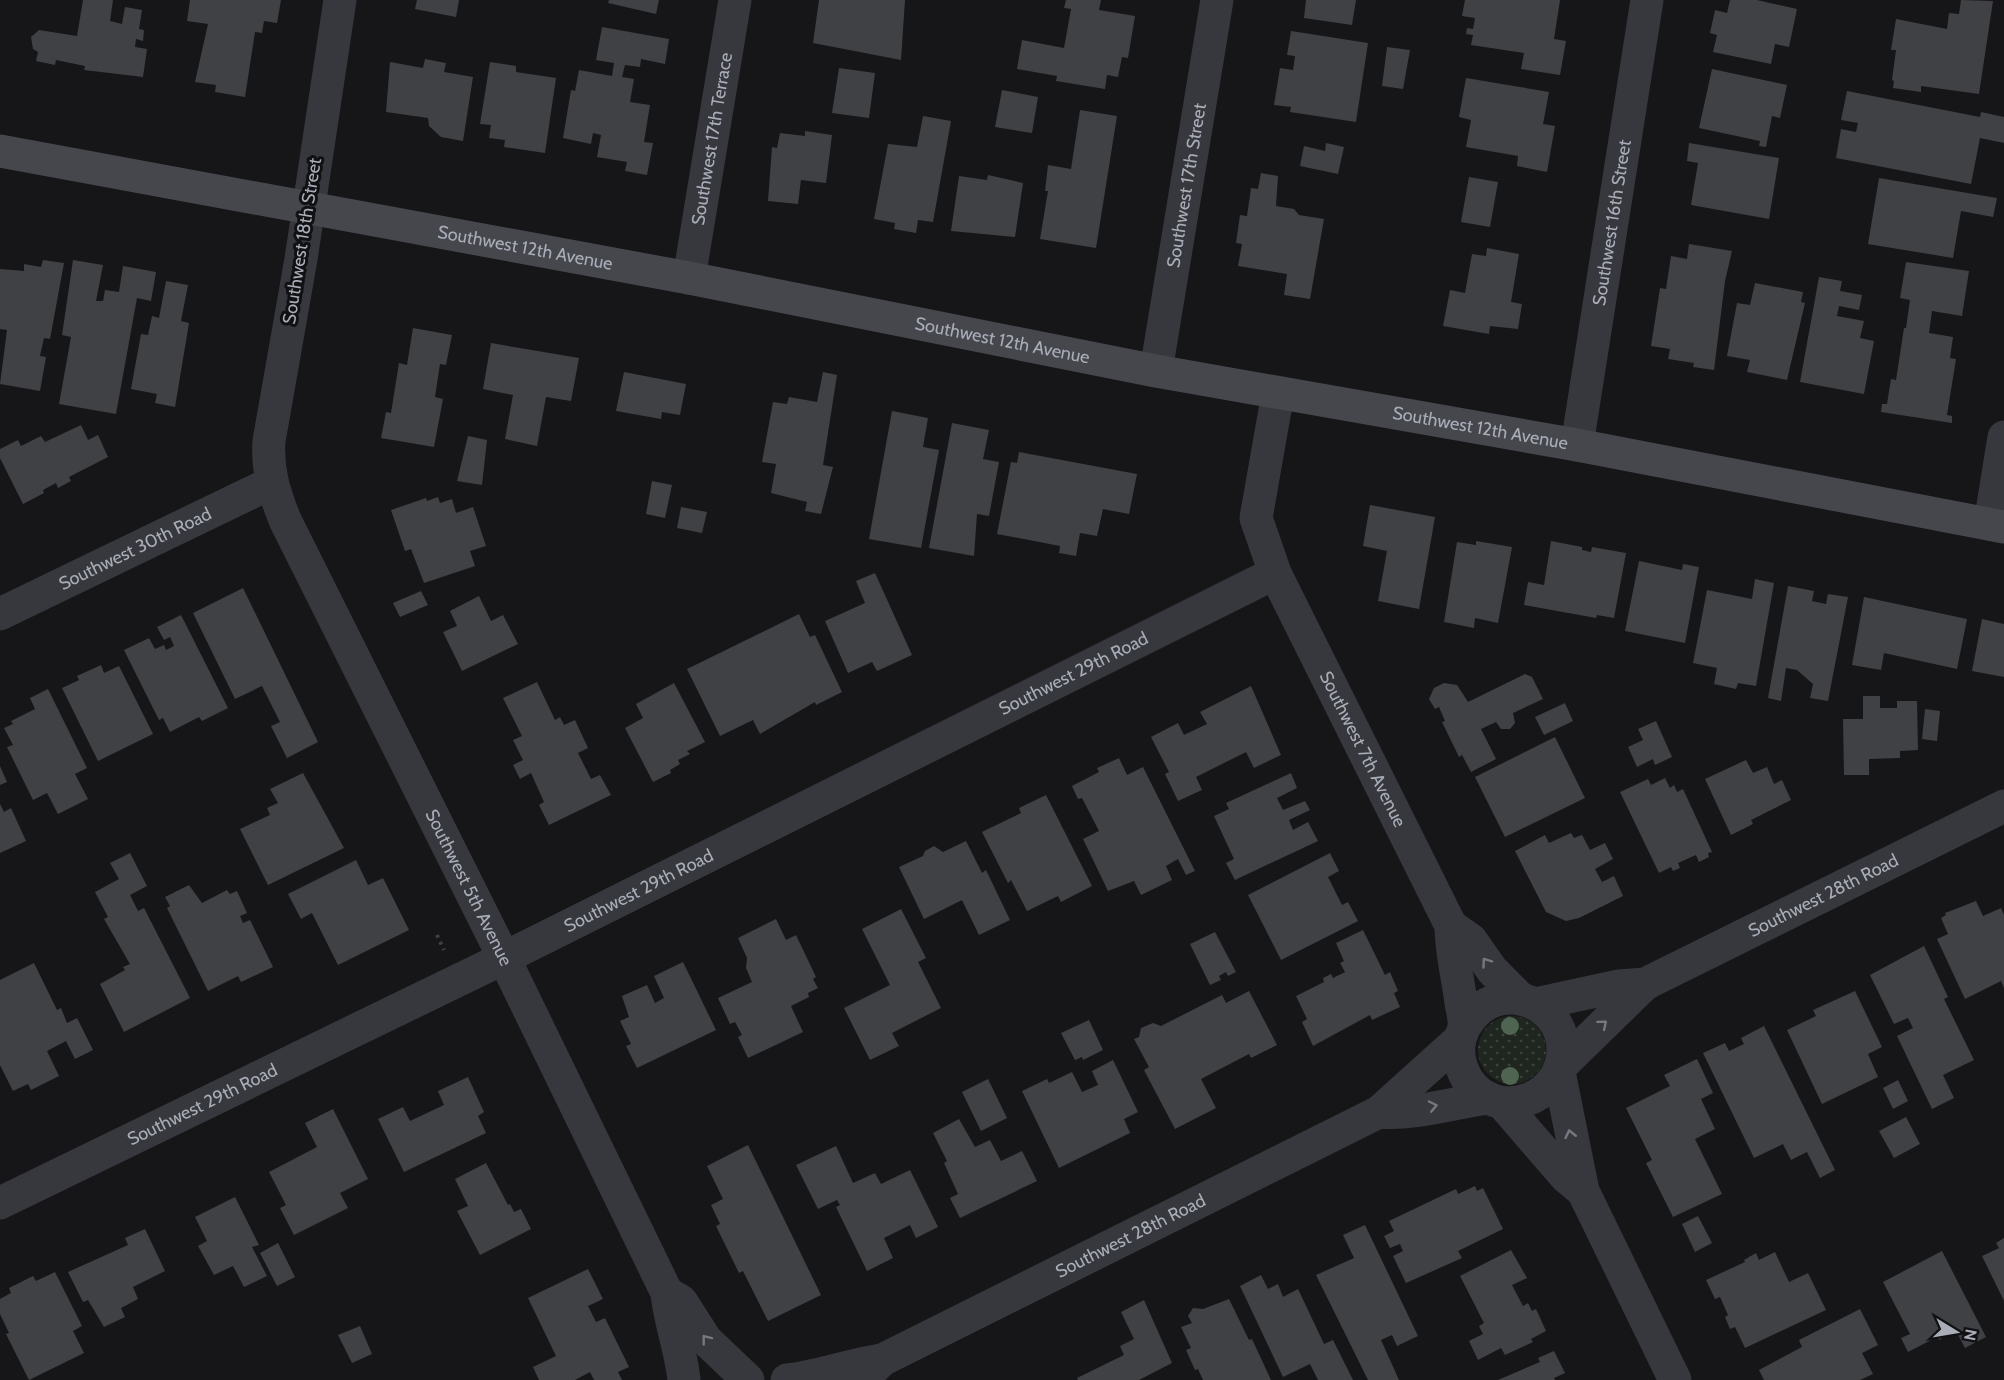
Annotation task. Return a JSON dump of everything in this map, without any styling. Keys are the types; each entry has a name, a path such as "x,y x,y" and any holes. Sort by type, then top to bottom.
{"main road":[{"name":"Southwest 12th Avenue","path":"0,151 689,278 1156,371 1577,445 1997,526"}],"street":[{"name":"Southwest 18th Street","path":"270,483 269,441 340,0"},
{"name":"Southwest 17th Terrace","path":"689,278 735,0"},
{"name":"Southwest 17th Street","path":"1156,371 1217,0"},
{"name":"Southwest 16th Street","path":"1577,445 1647,0"},
{"path":"1275,573 1256,518 1278,393"},
{"path":"1997,526 2004,437"},
{"name":"Southwest 30th Road","path":"0,614 270,483"},
{"name":"Southwest 5th Avenue","path":"270,483 300,549 504,958 667,1293 669,1320 678,1346 684,1380"},
{"name":"Southwest 7th Avenue","path":"1275,573 1451,926 1462,1032"},
{"name":"Southwest 29th Road","path":"0,1203 504,958 1275,573"},
{"name":"Southwest 28th Road","path":"1561,1069 1645,984 2004,807"},
{"name":"Southwest 7th Avenue","path":"1451,926 1471,940 1492,970 1528,1001"},
{"name":"Southwest 28th Road","path":"1528,1001 1645,984"},
{"path":"1561,1069 1552,1084 1536,1097 1516,1103 1495,1100 1477,1091 1461,1067 1462,1032 1474,1012 1488,1003 1504,998 1528,1001 1550,1014 1560,1030 1564,1047 1561,1069 1583,1191 1675,1380"},
{"name":"Southwest 28th Road","path":"787,1380 811,1376 854,1363 872,1370 1379,1112 1462,1032"},
{"path":"1495,1100 1566,1177 1583,1191"},
{"name":"Southwest 28th Road","path":"1379,1112 1400,1114 1495,1100"},
{"name":"Southwest 5th Avenue","path":"667,1293 681,1301 706,1340 746,1380"},
{"path":"729,1380 746,1380"}],"shaded area":[{"path":"1512,1016 1525,1019 1536,1026 1543,1037 1546,1050 1543,1063 1536,1074 1525,1081 1512,1084 1499,1081 1488,1074 1481,1063 1478,1050 1481,1037 1488,1026 1499,1019"}],"building":[{"path":"83,0 113,0 110,21 122,24 125,7 142,10 139,29 144,30 143,41 136,39 135,47 147,49 143,77 84,70 85,66 56,60 55,65 36,61 38,52 33,49 31,37 39,30 77,36"},
{"path":"190,0 281,0 277,23 264,21 262,33 255,32 245,97 215,92 216,85 195,82 208,24 187,21"},
{"path":"417,0 459,0 456,17 415,9"},
{"path":"609,0 659,0 656,14 608,3"},
{"path":"819,0 905,0 901,60 813,43"},
{"path":"1066,0 1101,0 1099,10 1135,16 1128,58 1122,57 1118,77 1107,75 1105,89 1056,81 1057,76 1017,69 1022,40 1064,48 1071,9 1064,8"},
{"path":"1306,0 1356,0 1352,25 1304,18"},
{"path":"1465,0 1560,0 1554,39 1566,41 1560,75 1521,69 1524,53 1471,45 1473,35 1466,34 1467,28 1473,29 1475,18 1462,16"},
{"path":"1730,0 1757,0 1797,9 1789,47 1775,44 1771,64 1713,52 1717,35 1710,33 1715,10 1727,13"},
{"path":"1961,0 1993,1 1979,94 1921,86 1921,92 1893,88 1896,50 1891,50 1896,19 1947,29 1949,13 1959,14"},
{"path":"602,27 669,39 665,64 641,59 640,67 625,65 622,77 634,79 630,102 650,105 644,142 653,143 647,175 625,171 627,162 597,157 601,135 593,133 591,144 563,138 571,90 575,91 579,70 612,76 614,63 596,60"},
{"path":"1291,31 1368,43 1356,122 1290,112 1291,107 1274,105 1280,68 1293,70 1295,56 1287,55"},
{"path":"1387,47 1410,50 1403,89 1382,86"},
{"path":"425,59 446,63 444,72 473,77 463,141 441,137 429,126 428,118 386,112 390,62 423,68"},
{"path":"490,62 516,66 516,72 556,78 545,153 504,147 505,140 489,138 491,125 480,124"},
{"path":"839,68 875,73 869,118 832,113"},
{"path":"1712,69 1787,85 1780,118 1772,116 1766,147 1759,146 1760,141 1699,128"},
{"path":"1466,78 1549,92 1543,124 1555,126 1547,172 1517,166 1518,156 1466,147 1471,120 1459,117"},
{"path":"1002,90 1038,97 1032,133 995,127"},
{"path":"1847,91 1980,117 1981,112 2004,117 2004,143 1980,138 1971,184 1836,158 1841,129 1856,132 1858,123 1841,120"},
{"path":"1080,110 1117,116 1096,248 1040,239 1048,191 1045,191 1048,165 1071,169"},
{"path":"923,116 951,121 933,222 918,220 916,233 894,229 895,223 874,219 888,144 917,147"},
{"path":"805,131 832,135 826,183 801,180 798,204 768,201 772,147 777,148 780,133 805,136"},
{"path":"1326,143 1344,147 1338,174 1300,166 1304,146 1325,151"},
{"path":"1689,143 1779,158 1769,219 1691,205 1698,163 1687,161"},
{"path":"1261,173 1278,176 1276,206 1294,209 1299,215 1324,219 1310,299 1284,295 1287,274 1238,266 1242,244 1236,243 1240,215 1247,216 1251,188 1258,189"},
{"path":"988,175 1023,183 1015,237 951,231 959,176 987,180"},
{"path":"1469,177 1498,182 1490,227 1461,222"},
{"path":"1879,178 1997,198 1993,217 1961,211 1953,258 1868,244"},
{"path":"1689,244 1732,251 1725,281 1714,370 1693,367 1694,363 1668,359 1670,349 1651,346 1660,288 1666,289 1671,256 1687,259"},
{"path":"1487,248 1519,254 1511,302 1522,304 1518,329 1490,326 1489,334 1443,326 1450,290 1465,293 1472,254 1486,256"},
{"path":"43,260 64,263 50,339 44,338 40,356 46,357 40,391 0,384 7,330 0,329 0,269 24,271 24,264 41,267"},
{"path":"73,260 103,265 96,301 103,301 105,290 119,292 123,266 156,272 151,301 137,298 116,414 59,404 71,337 62,335"},
{"path":"1906,262 1969,271 1962,316 1932,311 1929,333 1953,337 1950,358 1956,359 1947,415 1952,416 1952,423 1881,412 1882,404 1887,404 1891,379 1896,380 1904,328 1906,328 1910,300 1900,298"},
{"path":"1819,277 1842,281 1840,291 1862,295 1859,310 1839,306 1837,316 1864,321 1860,338 1874,341 1864,394 1800,382"},
{"path":"166,281 188,285 181,321 189,323 175,407 155,403 157,394 131,389 141,334 148,335 152,316 159,318"},
{"path":"1755,283 1803,292 1801,302 1805,303 1787,380 1747,372 1750,360 1727,356 1737,303 1750,305"},
{"path":"413,328 452,335 446,365 440,364 435,397 443,399 434,447 381,438 386,412 391,413 399,363 407,365"},
{"path":"491,343 579,358 571,401 546,397 537,446 505,439 513,395 483,389"},
{"path":"624,372 686,384 680,415 662,412 661,419 616,411"},
{"path":"823,372 837,375 823,465 833,467 821,514 805,511 807,502 771,493 776,464 762,462 773,402 787,404 789,397 817,402"},
{"path":"892,411 928,418 923,447 939,450 921,548 869,539"},
{"path":"952,423 989,430 983,459 999,462 989,516 977,514 974,556 929,548"},
{"path":"81,425 88,440 98,435 108,457 69,477 71,481 58,488 56,483 43,490 44,493 23,504 0,458 0,449 18,440 21,446 41,436 45,442"},
{"path":"468,436 487,440 482,485 457,481"},
{"path":"1019,452 1137,474 1129,514 1103,509 1097,536 1080,533 1076,556 1059,553 1060,546 997,534 1011,462 1017,463"},
{"path":"652,481 672,485 665,518 646,514"},
{"path":"438,497 440,503 452,499 456,513 473,507 486,546 470,551 475,566 424,583 411,549 405,551 391,510 426,498 427,501"},
{"path":"1370,505 1435,517 1419,609 1378,601 1387,551 1363,546"},
{"path":"681,507 707,512 702,533 677,528"},
{"path":"1476,541 1512,547 1498,623 1475,618 1474,628 1444,622 1457,542 1476,545"},
{"path":"1551,541 1582,547 1582,550 1591,552 1592,547 1626,553 1614,618 1597,615 1596,618 1524,605 1528,582 1544,585"},
{"path":"1639,561 1682,570 1683,564 1699,567 1685,643 1625,631"},
{"path":"875,573 912,655 877,671 872,662 848,673 825,621 865,603 856,581"},
{"path":"1755,579 1774,583 1756,686 1738,683 1736,689 1714,684 1717,668 1693,663 1707,590 1752,599"},
{"path":"1788,586 1814,591 1812,601 1826,604 1828,594 1848,597 1828,701 1810,698 1813,684 1797,670 1786,668 1781,701 1768,698"},
{"path":"243,588 318,742 287,758 271,726 280,722 262,686 235,699 193,613"},
{"path":"421,591 428,605 400,617 393,603"},
{"path":"479,596 491,621 503,615 518,644 462,671 443,632 457,626 450,611"},
{"path":"1864,597 1967,619 1957,669 1884,653 1881,670 1852,665"},
{"path":"799,614 810,637 815,635 842,692 816,705 815,702 760,734 753,720 720,736 687,669"},
{"path":"181,615 228,708 202,721 199,717 170,732 163,718 159,720 124,650 149,638 155,649 164,645 166,650 174,646 170,637 164,640 157,627"},
{"path":"1982,619 2004,624 2004,677 1972,671"},
{"path":"101,665 104,673 119,666 153,734 98,761 62,688 79,680 77,676"},
{"path":"1525,674 1532,677 1543,699 1513,713 1515,723 1510,729 1501,729 1496,722 1481,729 1496,759 1471,772 1462,755 1459,757 1442,722 1445,721 1439,707 1435,709 1429,699 1434,688 1444,683 1457,685 1468,702"},
{"path":"537,682 555,720 560,717 564,725 575,720 588,748 578,753 591,779 600,775 611,795 549,825 539,805 544,802 531,773 520,779 513,765 523,760 513,740 522,736 503,698"},
{"path":"674,683 705,742 687,751 690,754 678,760 680,764 670,770 671,773 653,782 625,728 643,718 636,704"},
{"path":"1251,686 1281,755 1254,768 1246,752 1196,777 1202,790 1178,801 1165,774 1169,772 1151,737 1178,723 1184,735 1207,724 1200,712"},
{"path":"48,689 87,768 75,774 88,799 58,814 47,793 33,800 7,747 13,745 4,728 13,724 11,721 35,709 30,698"},
{"path":"1863,696 1880,696 1880,708 1897,708 1897,701 1917,701 1918,750 1900,751 1900,758 1869,759 1869,775 1844,775 1843,719 1863,719"},
{"path":"1565,703 1573,721 1544,735 1535,717"},
{"path":"1925,709 1940,711 1937,741 1922,739"},
{"path":"1656,721 1672,757 1655,765 1653,759 1637,767 1628,747 1643,740 1638,729"},
{"path":"1555,737 1585,798 1505,837 1475,777"},
{"path":"1119,758 1127,775 1143,767 1195,871 1186,875 1178,859 1166,866 1172,880 1141,895 1134,881 1108,891 1083,839 1099,831 1082,798 1078,799 1072,786 1099,772 1097,768"},
{"path":"1746,760 1753,773 1767,767 1774,784 1782,780 1791,800 1751,820 1753,824 1731,835 1705,779"},
{"path":"0,766 7,782 0,785"},
{"path":"303,773 344,848 268,885 240,829 270,815 267,808 278,803 270,789"},
{"path":"1291,773 1297,788 1277,798 1283,810 1305,801 1310,810 1289,820 1293,830 1308,822 1318,841 1235,880 1226,863 1234,859 1214,816 1229,809 1226,803"},
{"path":"1665,778 1670,788 1674,785 1677,792 1683,789 1712,852 1708,853 1709,857 1699,862 1696,855 1678,863 1680,868 1673,871 1671,867 1659,873 1620,792 1648,779 1651,785"},
{"path":"1046,795 1092,886 1061,902 1058,896 1027,911 1011,880 1008,883 982,832 1021,813 1019,808"},
{"path":"0,804 4,812 11,808 26,841 0,853"},
{"path":"1571,833 1574,838 1582,835 1590,850 1605,843 1613,859 1595,869 1602,882 1614,876 1623,896 1579,918 1566,921 1546,912 1515,851 1545,835 1549,843"},
{"path":"966,841 982,873 986,870 1010,920 979,935 962,900 924,919 899,867 923,856 925,851 934,846 943,852"},
{"path":"130,853 147,886 130,895 138,911 144,908 190,998 124,1032 100,984 125,970 123,967 130,964 104,919 108,917 95,892 119,879 110,863"},
{"path":"1330,853 1339,871 1328,877 1342,905 1348,902 1358,921 1281,960 1248,895"},
{"path":"356,860 368,885 383,878 409,930 338,965 312,913 301,919 288,894"},
{"path":"189,885 202,903 227,890 230,894 237,891 247,913 240,916 243,923 250,920 273,967 241,982 238,976 208,991 167,908 170,906 165,897"},
{"path":"1976,901 1983,916 2001,908 2004,915 2004,988 2001,981 1965,999 1937,939 1948,934 1941,918 1946,915 1945,913"},
{"path":"901,909 926,958 918,962 941,1008 892,1033 899,1046 870,1060 844,1008 890,985 862,929"},
{"path":"776,919 786,940 796,935 816,977 813,979 818,988 808,993 809,997 791,1006 803,1032 748,1058 738,1037 742,1035 735,1022 730,1024 718,998 752,982 746,968 747,958 738,938"},
{"path":"1363,930 1385,975 1390,972 1398,991 1394,993 1400,1007 1372,1020 1370,1015 1313,1046 1302,1022 1307,1019 1296,996 1324,982 1323,978 1331,974 1333,978 1345,972 1340,963 1344,961 1336,943"},
{"path":"1215,932 1236,972 1228,976 1226,972 1219,976 1221,980 1210,985 1190,944"},
{"path":"1924,946 1948,997 1944,999 1974,1060 1943,1075 1954,1098 1932,1109 1897,1036 1913,1028 1908,1018 1894,1024 1870,975"},
{"path":"683,962 716,1030 637,1068 626,1046 631,1044 620,1021 629,1017 622,996 647,985 655,1003 664,998 654,976"},
{"path":"34,963 57,1010 61,1008 67,1023 77,1018 93,1050 75,1059 66,1041 47,1051 59,1076 31,1090 28,1084 13,1091 0,1065 0,980"},
{"path":"1249,991 1277,1045 1251,1058 1249,1054 1201,1079 1216,1108 1175,1129 1144,1070 1149,1067 1134,1039 1139,1037 1141,1028 1153,1023 1161,1026 1222,995 1226,1003"},
{"path":"1855,991 1882,1047 1868,1054 1878,1077 1822,1104 1787,1030 1816,1016 1813,1010"},
{"path":"1089,1020 1103,1050 1083,1060 1082,1057 1075,1060 1061,1033"},
{"path":"1764,1026 1835,1170 1820,1178 1807,1152 1791,1160 1783,1144 1754,1158 1703,1053 1725,1043 1729,1051 1744,1044 1741,1038"},
{"path":"1697,1059 1713,1093 1701,1099 1715,1129 1695,1139 1722,1194 1673,1217 1646,1163 1652,1160 1626,1108 1670,1086 1664,1075"},
{"path":"1113,1060 1138,1112 1124,1119 1130,1133 1059,1168 1022,1091 1047,1079 1049,1083 1072,1072 1082,1092 1098,1085 1092,1071"},
{"path":"468,1077 484,1112 478,1116 486,1133 404,1172 378,1119 403,1107 410,1121 444,1105 438,1091"},
{"path":"988,1079 1007,1118 981,1131 962,1092"},
{"path":"1898,1080 1908,1101 1893,1109 1883,1088"},
{"path":"333,1109 368,1179 340,1193 348,1208 294,1235 280,1208 286,1205 269,1172 317,1147 305,1123"},
{"path":"1906,1117 1920,1144 1894,1158 1879,1131"},
{"path":"959,1119 975,1147 990,1140 1001,1161 1022,1151 1037,1181 960,1218 950,1198 958,1194 944,1163 947,1161 933,1133"},
{"path":"748,1145 821,1295 768,1321 743,1271 739,1273 716,1226 720,1224 711,1205 723,1199 707,1166"},
{"path":"836,1146 853,1183 875,1173 881,1184 910,1170 938,1227 916,1238 910,1225 884,1238 893,1258 867,1271 836,1207 840,1205 837,1200 818,1209 796,1165"},
{"path":"486,1163 508,1205 510,1204 514,1212 521,1209 531,1229 480,1255 457,1211 468,1206 455,1179"},
{"path":"1475,1186 1477,1191 1483,1188 1503,1229 1458,1251 1462,1258 1406,1283 1393,1256 1403,1251 1400,1244 1390,1248 1384,1236 1394,1231 1389,1221 1456,1189 1458,1194"},
{"path":"235,1197 259,1245 252,1247 267,1276 244,1287 233,1266 214,1275 198,1246 207,1241 195,1217"},
{"path":"1698,1216 1712,1243 1695,1252 1682,1224"},
{"path":"1365,1225 1418,1336 1397,1346 1392,1335 1381,1340 1399,1380 1368,1380 1316,1275 1354,1258 1343,1235"},
{"path":"145,1229 165,1271 133,1287 138,1299 121,1308 125,1317 104,1327 88,1300 83,1302 68,1272 128,1245 125,1238"},
{"path":"2004,1238 2004,1301 1982,1256 1999,1248 1996,1243"},
{"path":"278,1243 295,1277 277,1286 260,1253"},
{"path":"1511,1250 1527,1278 1512,1285 1523,1306 1528,1303 1532,1311 1536,1309 1546,1331 1531,1339 1533,1342 1505,1355 1501,1348 1478,1360 1469,1341 1483,1334 1479,1326 1484,1323 1460,1276"},
{"path":"1942,1251 1986,1337 1965,1348 1956,1331 1939,1340 1937,1337 1908,1352 1901,1338 1910,1334 1883,1282"},
{"path":"1775,1252 1789,1282 1808,1273 1826,1310 1745,1348 1735,1327 1730,1329 1725,1317 1728,1315 1720,1297 1715,1299 1706,1280 1745,1262 1744,1260 1756,1253 1759,1260"},
{"path":"588,1269 603,1299 588,1306 596,1322 605,1318 629,1367 618,1372 622,1380 594,1380 590,1372 575,1380 539,1380 533,1367 556,1356 528,1298"},
{"path":"55,1272 82,1326 73,1331 84,1353 29,1380 6,1334 9,1333 0,1314 0,1299 11,1293 9,1288 33,1276 36,1281"},
{"path":"1261,1275 1268,1289 1278,1284 1283,1297 1298,1289 1324,1344 1333,1340 1353,1380 1318,1380 1310,1364 1283,1377 1240,1286"},
{"path":"1229,1299 1249,1340 1252,1339 1271,1380 1203,1380 1198,1369 1195,1370 1186,1350 1191,1348 1181,1327 1192,1323 1188,1316 1193,1308 1203,1309"},
{"path":"1144,1300 1172,1363 1139,1380 1078,1380 1077,1378 1124,1355 1120,1346 1134,1339 1121,1312"},
{"path":"1860,1309 1878,1345 1862,1353 1873,1374 1860,1380 1764,1380 1759,1370 1802,1347 1799,1340"},
{"path":"360,1326 372,1354 352,1363 338,1335"},
{"path":"1554,1351 1565,1373 1554,1378 1555,1380 1498,1380 1540,1362 1538,1358"}]}
